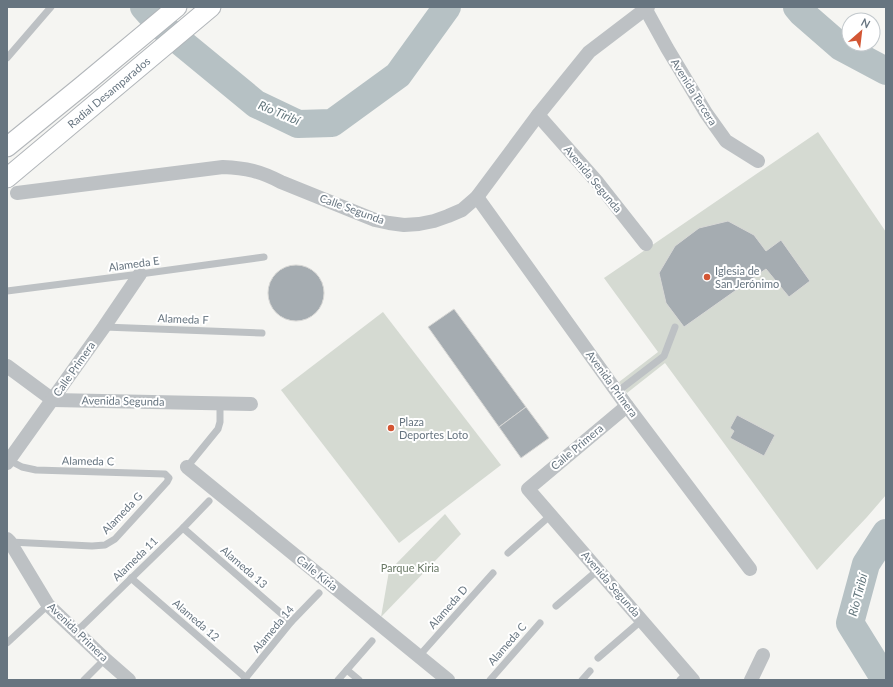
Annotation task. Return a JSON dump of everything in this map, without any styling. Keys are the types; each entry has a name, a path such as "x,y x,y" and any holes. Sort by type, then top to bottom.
{"main road":[{"name":"Radial Desamparados","path":"7,147 177,7"},
{"name":"Radial Desamparados","path":"12,186 97,102 211,7"}],"street":[{"name":"Calle Segunda","path":"12,186 223,167 238,168 252,170 267,175 375,220 404,225 434,221 462,210 477,197 538,114 589,52 647,8"},
{"name":"Avenida Tercera","path":"647,8 667,48 706,114 726,141 758,161"},
{"name":"Avenida Segunda","path":"538,114 598,183 646,244"},
{"name":"Avenida Primera","path":"477,197 627,406 750,569"},
{"name":"Calle Primera","path":"8,461 53,400 140,274"},
{"path":"7,366 53,400"},
{"name":"Avenida Segunda","path":"53,400 251,404"},
{"name":"Calle Primera","path":"528,489 627,406"},
{"name":"Calle Kiria","path":"187,467 448,680"},
{"name":"Avenida Segunda","path":"528,489 642,620 687,678"},
{"name":"Avenida Primera","path":"8,540 48,605 128,680"},
{"path":"751,680 763,655"}],"lane":[{"path":"7,58 51,7"},
{"name":"Alameda E","path":"7,291 264,257"},
{"name":"Alameda F","path":"104,327 262,333"},
{"path":"617,392 664,356 675,327"},
{"path":"187,467 218,429 220,422 220,404"},
{"name":"Alameda C","path":"8,461 22,467 36,470 165,474 169,478"},
{"name":"Alameda G","path":"8,540 92,546 105,545 115,539 169,478"},
{"name":"Alameda 11","path":"76,632 209,501"},
{"path":"508,553 551,515"},
{"name":"Alameda 13","path":"183,528 291,622"},
{"path":"556,606 598,570"},
{"name":"Alameda D","path":"420,656 493,573"},
{"name":"Alameda 12","path":"132,578 245,679"},
{"name":"Alameda 14","path":"245,679 291,622 319,593"},
{"path":"7,643 48,605"},
{"path":"598,658 642,620"},
{"name":"Alameda C","path":"490,680 540,623"},
{"path":"338,680 372,640"},
{"path":"84,680 105,660"},
{"path":"347,670 359,680"},
{"path":"582,680 590,671"}],"green space":[{"path":"818,132 886,232 886,495 817,570 665,363 627,393 619,382 658,352 604,278","holes":["728,221 754,235 766,251 781,240 810,281 789,297 766,269 684,327 666,303 659,274 675,246 699,228"]},
{"name":"Plaza Deportes Loto","path":"383,312 501,465 399,543 281,390"},
{"name":"Parque Kiria","path":"445,514 461,534 381,617 389,571"}],"building":[{"name":"Iglesia de San Jerónimo","path":"728,221 754,235 766,251 781,240 810,281 789,297 766,269 684,327 666,303 659,273 675,246 699,228"},
{"path":"290,265 302,265 312,269 320,277 324,287 324,299 320,309 312,317 302,321 290,321 280,317 272,309 268,299 268,287 272,277 280,269"},
{"path":"454,309 526,407 499,427 428,327"},
{"path":"526,407 549,438 521,458 499,427"},
{"path":"737,415 775,435 764,456 730,438 734,431 730,428"}],"waterway":[{"name":"Río Tiribí","path":"144,7 160,25 256,104 298,124 332,123 398,75 447,7"},
{"name":"Río Tiribí","path":"797,7 841,47 886,71"},
{"name":"Río Tiribí","path":"886,533 866,564 850,623 881,673 886,674"}],"place":[{"name":"Iglesia de San Jerónimo","path":"707,277"},
{"name":"Plaza Deportes Loto","path":"391,428"}]}
